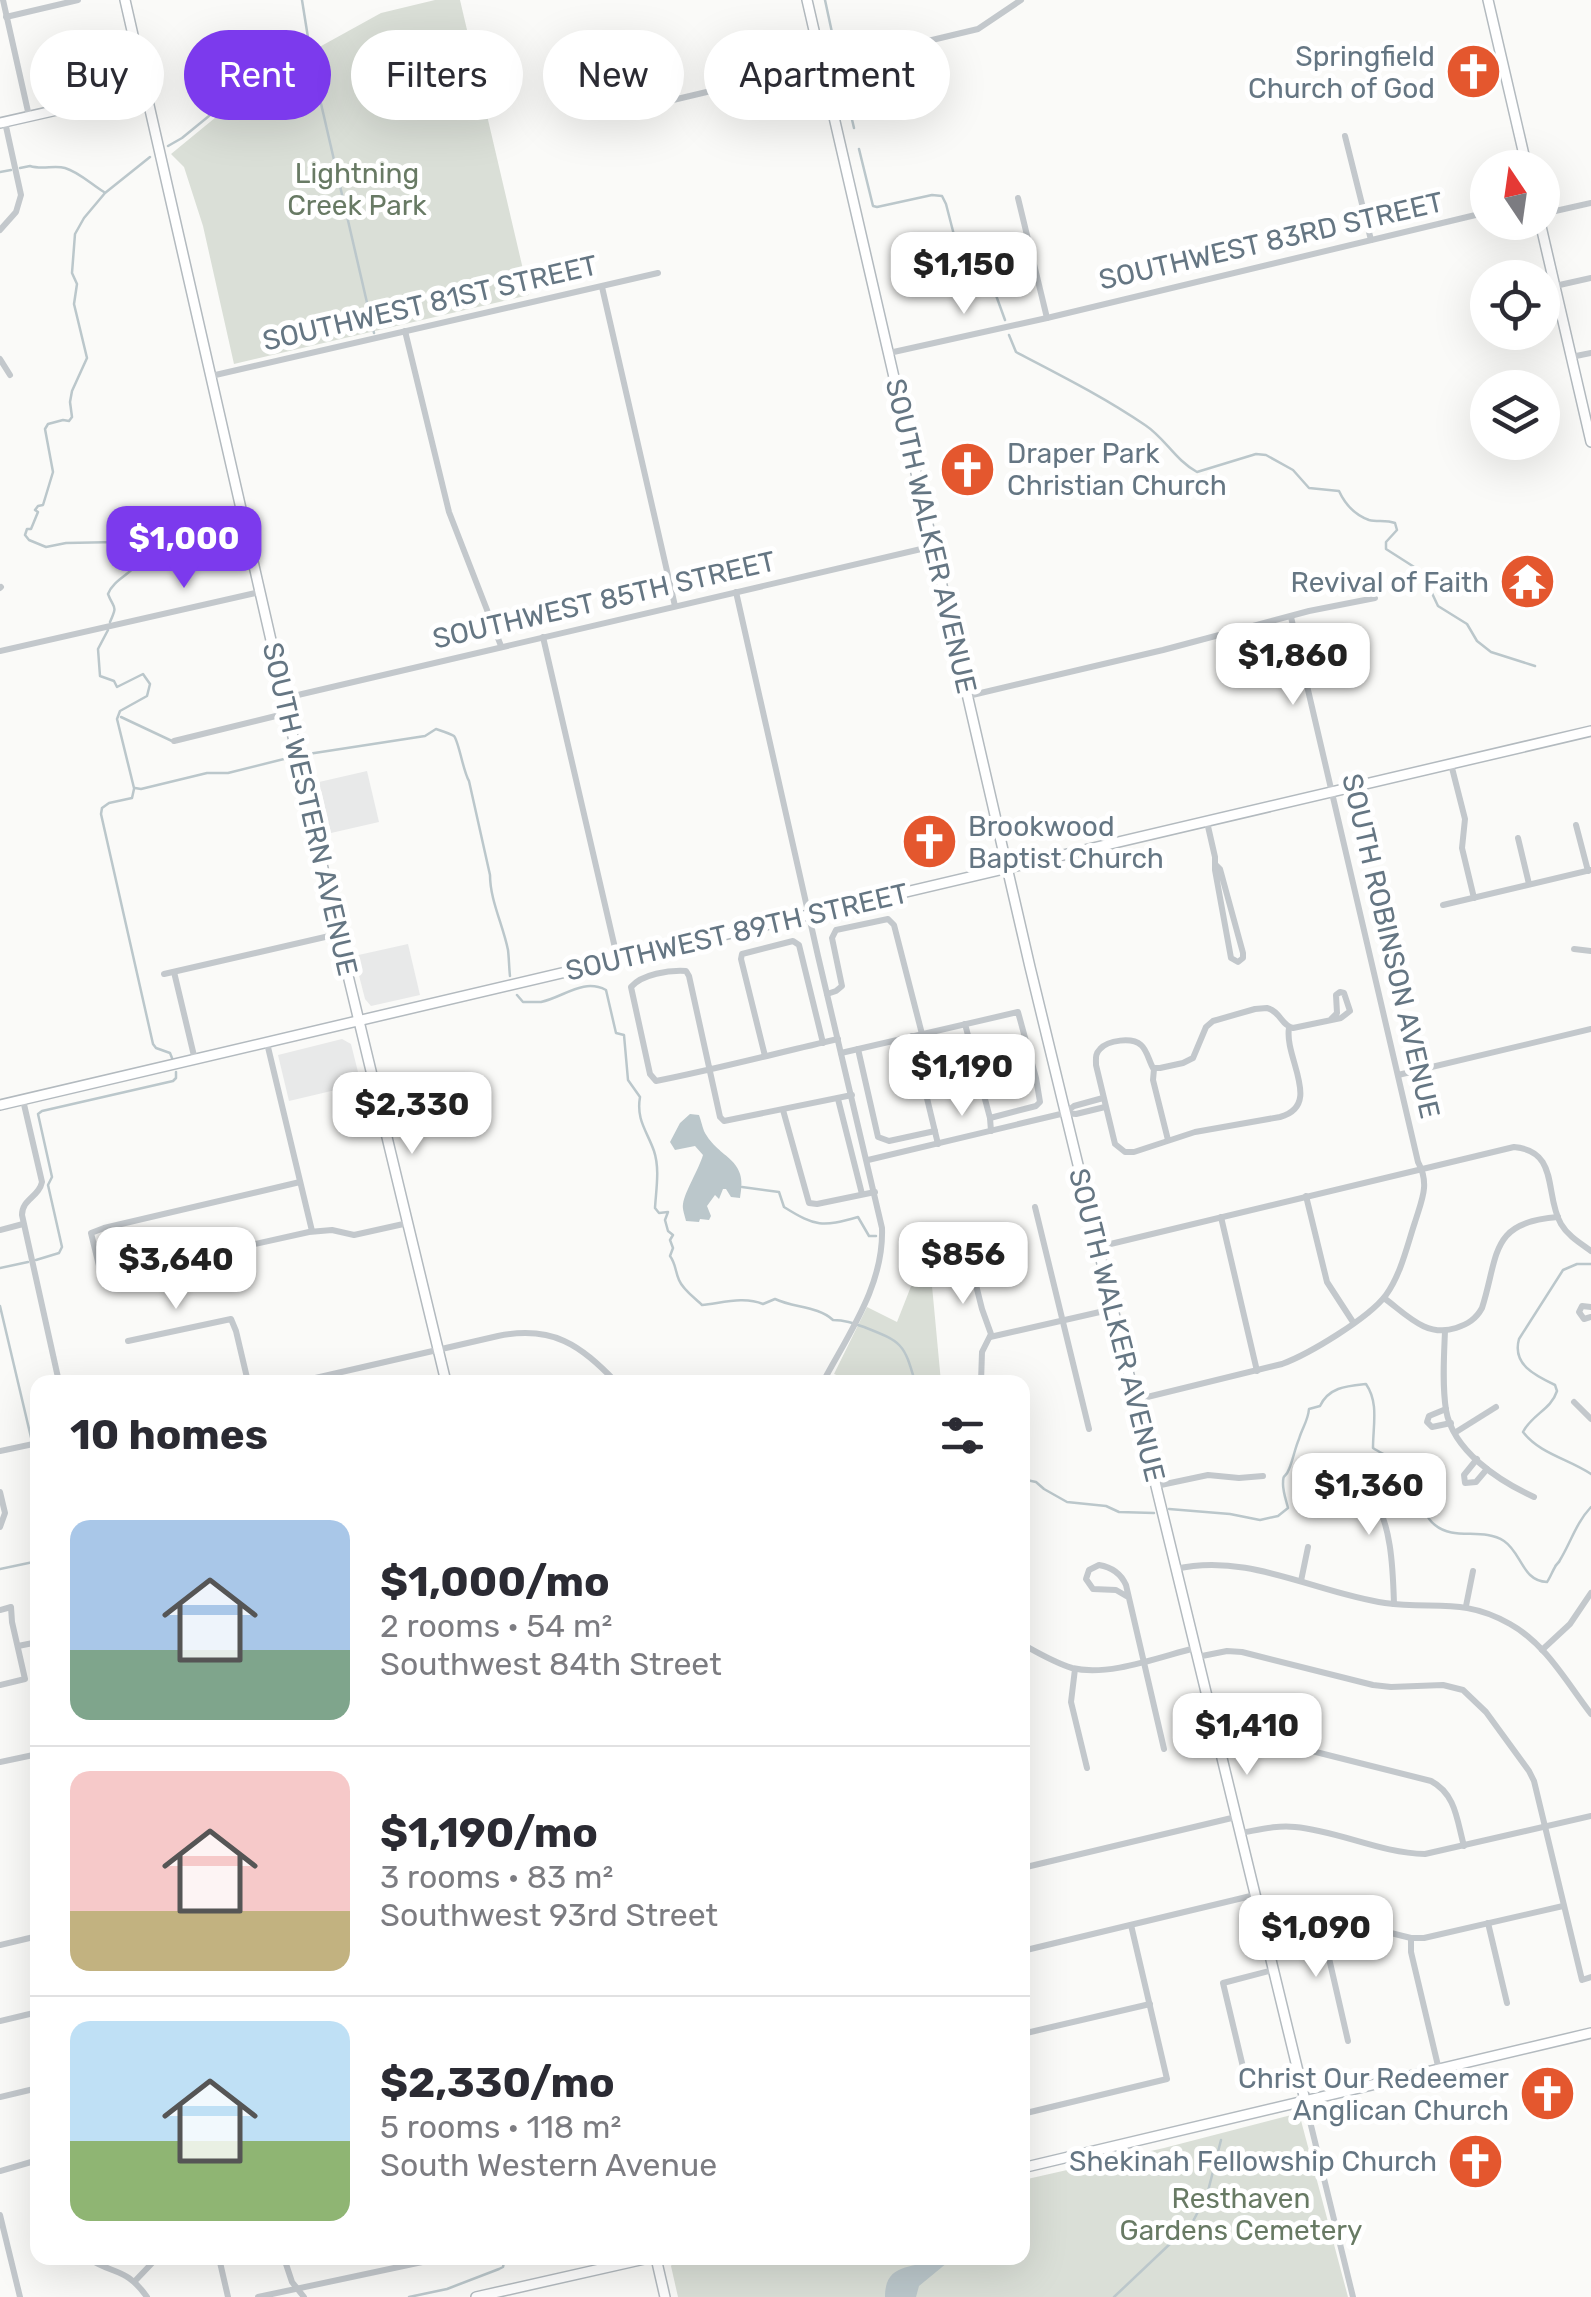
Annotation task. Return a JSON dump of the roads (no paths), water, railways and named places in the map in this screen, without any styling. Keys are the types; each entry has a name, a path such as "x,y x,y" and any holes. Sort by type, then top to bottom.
{"main road":[{"name":"SOUTH WESTERN AVENUE","path":"124,0 131,30"},
{"name":"SOUTH WALKER AVENUE","path":"807,0 814,30"},
{"path":"1488,0 1523,150"},
{"path":"2,122 29,116"},
{"name":"SOUTH WESTERN AVENUE","path":"152,120 338,934 444,1375"},
{"name":"SOUTH WALKER AVENUE","path":"834,120 1007,867 1304,2100"},
{"path":"1560,308 1591,442"},
{"name":"SOUTHWEST 89TH STREET","path":"0,1105 1591,732"},
{"path":"1030,2166 1591,2033"},
{"path":"476,2297 620,2265"},
{"path":"654,2265 665,2297"}],"street":[{"path":"3,0 29,116"},
{"path":"6,16 78,0"},
{"path":"950,36 978,29 1021,0"},
{"path":"0,230 16,212 21,195 2,122"},
{"path":"1345,136 1371,240"},
{"path":"1018,198 1047,318"},
{"path":"1560,210 1591,203"},
{"name":"SOUTHWEST 83RD STREET","path":"888,353 1470,216"},
{"name":"SOUTHWEST 81ST STREET","path":"211,376 658,273"},
{"path":"1560,285 1591,278"},
{"path":"602,287 675,606"},
{"path":"406,331 445,501 502,646"},
{"path":"1571,357 1591,353"},
{"path":"0,359 10,376"},
{"name":"SOUTHWEST 85TH STREET","path":"284,698 934,546"},
{"path":"0,651 260,592"},
{"path":"736,592 882,1228 882,1255 876,1280 828,1375"},
{"path":"968,696 1375,598"},
{"name":"SOUTH ROBINSON AVENUE","path":"1291,617 1425,1176 1404,1257 1384,1298"},
{"path":"544,636 618,961"},
{"path":"174,742 288,713"},
{"path":"1451,764 1464,820 1461,845 1474,898"},
{"path":"1207,822 1215,870 1243,954 1238,962 1231,958 1222,892"},
{"path":"1443,905 1589,870 1576,824"},
{"path":"1518,838 1529,884"},
{"path":"827,994 842,986 832,938 836,930 888,919 894,925 922,1034"},
{"path":"164,974 338,934"},
{"path":"765,1056 742,954 792,942 799,945 823,1043"},
{"path":"1574,949 1591,951"},
{"path":"838,1040 709,1068 663,1080 654,1080 631,987 640,978 686,971 689,976 709,1068 720,1118 724,1121 852,1096"},
{"path":"174,972 195,1060"},
{"path":"1289,1028 1331,1020 1346,1016 1350,1012 1344,992 1336,995 1337,1014 1331,1020"},
{"path":"1154,1068 1194,1058 1206,1027 1213,1020 1267,1008 1278,1013 1289,1028 1288,1041 1301,1093 1298,1108 1284,1116 1222,1126 1134,1152 1124,1152 1114,1141 1096,1065 1098,1051 1132,1040 1142,1045 1154,1068 1153,1080 1168,1140"},
{"path":"841,1053 1018,1012 1041,1100 1036,1106 990,1118"},
{"path":"965,1024 992,1131"},
{"path":"1398,1075 1591,1029"},
{"path":"912,1036 938,1144"},
{"path":"267,1043 312,1231"},
{"path":"858,1049 878,1138 889,1141 935,1130"},
{"path":"838,1098 862,1194"},
{"path":"22,1100 42,1180 38,1192 23,1207 23,1224 58,1375"},
{"path":"867,1160 1066,1114 1074,1106 1104,1102"},
{"path":"783,1110 809,1203 875,1192"},
{"path":"1098,1247 1514,1147 1526,1148 1540,1157 1558,1217 1571,1236 1591,1251"},
{"path":"300,1182 91,1233 102,1278 312,1231 354,1235 408,1223"},
{"path":"1306,1196 1325,1275 1354,1322"},
{"path":"1035,1208 1089,1429"},
{"path":"1221,1216 1257,1371"},
{"path":"1135,1400 1298,1358 1384,1298 1420,1326 1432,1330 1468,1323 1479,1314 1499,1248 1509,1231 1529,1221 1558,1217"},
{"path":"0,1230 23,1224"},
{"path":"961,1224 990,1337 982,1352 981,1375"},
{"path":"1591,1307 1582,1306 1579,1312 1582,1318 1591,1316"},
{"path":"990,1337 1113,1309"},
{"path":"128,1341 230,1319 246,1375"},
{"path":"1444,1330 1446,1409 1450,1423 1487,1469 1534,1497"},
{"path":"329,1375 510,1334 542,1334 576,1346 608,1375"},
{"path":"1574,1402 1591,1419"},
{"path":"1456,1432 1496,1407"},
{"path":"1446,1409 1429,1416 1427,1422 1435,1427 1450,1423"},
{"path":"0,1451 30,1444"},
{"path":"1477,1460 1464,1475 1464,1482 1476,1482 1487,1469"},
{"path":"1338,1474 1366,1491 1382,1512 1394,1604"},
{"path":"1156,1486 1208,1476 1263,1476"},
{"path":"0,1492 2,1524"},
{"path":"1300,1581 1308,1547"},
{"path":"1176,1569 1210,1564 1261,1572 1363,1599 1466,1606 1525,1634 1591,1714"},
{"path":"1128,1596 1116,1590 1092,1589 1087,1573 1096,1566 1110,1568 1123,1580 1128,1596 1144,1661 1164,1749"},
{"path":"1466,1606 1473,1571"},
{"path":"1542,1650 1570,1624 1590,1597"},
{"path":"0,1610 11,1607 26,1680 0,1685"},
{"path":"18,1646 30,1644"},
{"path":"1030,1648 1076,1669 1100,1670 1196,1653 1234,1651 1373,1685 1443,1685 1463,1690 1486,1712 1530,1771 1582,1980 1591,1977"},
{"path":"1076,1669 1072,1708 1087,1768"},
{"path":"1220,1748 1272,1741 1432,1780 1450,1796 1464,1846"},
{"path":"0,1762 30,1756"},
{"path":"1240,1833 1296,1827 1412,1854 1431,1854 1591,1816"},
{"path":"1030,1867 1236,1817"},
{"path":"1030,1949 1255,1895"},
{"path":"1260,1918 1295,1910 1410,1938 1428,1938 1563,1906"},
{"path":"1322,1916 1348,2041"},
{"path":"1488,1924 1507,2003"},
{"path":"1030,2112 1167,2079 1131,1925"},
{"path":"0,1945 30,1938"},
{"path":"1410,1938 1439,2070"},
{"path":"1243,2067 1223,1984 1273,1970"},
{"path":"1030,2032 1150,2004"},
{"path":"0,2021 30,2014"},
{"path":"0,2097 30,2090"},
{"name":"SOUTH WALKER AVENUE","path":"1304,2100 1353,2297"},
{"path":"0,2171 30,2162"},
{"path":"0,2215 20,2297"},
{"path":"103,2265 135,2281 147,2297"},
{"path":"135,2281 150,2265"},
{"path":"221,2265 228,2297"},
{"path":"286,2265 304,2297"},
{"path":"258,2297 407,2265"}],"waterway":[{"path":"302,0 313,69 374,333"},
{"path":"825,0 831,30"},
{"path":"168,146 204,120"},
{"path":"852,120 854,128"},
{"path":"859,149 873,206 942,196 954,235 977,243 1005,320"},
{"path":"110,622 114,609 108,594 136,566 139,553 135,545 66,543 46,547 25,535 38,512 35,510 43,505 53,472 45,429 48,424 72,417 72,391 87,358 74,304 75,234 105,193 150,157"},
{"path":"20,168 65,168 104,192"},
{"path":"0,172 11,170"},
{"path":"1009,335 1016,352 1145,425 1197,472 1256,454 1266,455 1293,470 1309,488 1339,491 1364,518 1395,523 1397,530 1386,542 1386,549 1422,572 1438,606 1467,624 1477,641 1491,652 1535,666"},
{"path":"108,630 98,649 100,676 114,681 117,687 143,674 150,684 147,696 120,711 117,719 134,788"},
{"path":"121,717 172,741"},
{"path":"308,754 425,736 436,729 454,736 469,781 508,950 510,976"},
{"path":"135,788 207,773 228,773 288,758"},
{"path":"134,789 132,798 109,803 101,814 153,1044 172,1058"},
{"path":"517,995 523,1002 541,1002 581,987 606,990 616,1033 624,1035 628,1080 640,1097 641,1119 656,1158 655,1208 659,1213 668,1212 665,1220 673,1235 670,1256 689,1294 702,1305 741,1300 763,1304 775,1299 864,1327 900,1346 913,1375"},
{"path":"36,1260 59,1253 62,1247 38,1114 173,1081 176,1072"},
{"path":"742,1187 779,1192 784,1207 812,1222 827,1224 858,1217 869,1236 876,1236"},
{"path":"0,1268 28,1262"},
{"path":"1591,1264 1563,1270 1519,1339 1518,1348 1526,1368 1555,1385 1557,1391 1523,1432 1546,1451 1591,1474"},
{"path":"0,1306 30,1433"},
{"path":"1169,1509 1260,1520 1278,1516 1288,1508 1283,1478 1309,1409 1320,1406 1339,1389 1366,1384 1374,1407 1373,1448 1413,1476 1427,1516 1443,1530 1496,1537 1510,1546 1532,1577 1547,1582 1591,1507"},
{"path":"1030,1481 1067,1502 1106,1506 1119,1512 1154,1513"},
{"path":"0,1569 30,1563"},
{"path":"1114,2297 1192,2223 1207,2195 1221,2140"},
{"path":"409,2297 447,2289 503,2265"}],"place":[{"name":"Springfield Church of God","path":"1474,72"},
{"name":"Draper Park Christian Church","path":"968,469"},
{"name":"Revival of Faith","path":"1528,582"},
{"name":"Brookwood Baptist Church","path":"929,842"},
{"name":"Christ Our Redeemer Anglican Church","path":"1548,2094"},
{"name":"Shekinah Fellowship Church","path":"1476,2161"}],"park label":[{"name":"Lightning Creek Park","path":"357,189"},
{"name":"Resthaven Gardens Cemetery","path":"1241,2214"}]}
